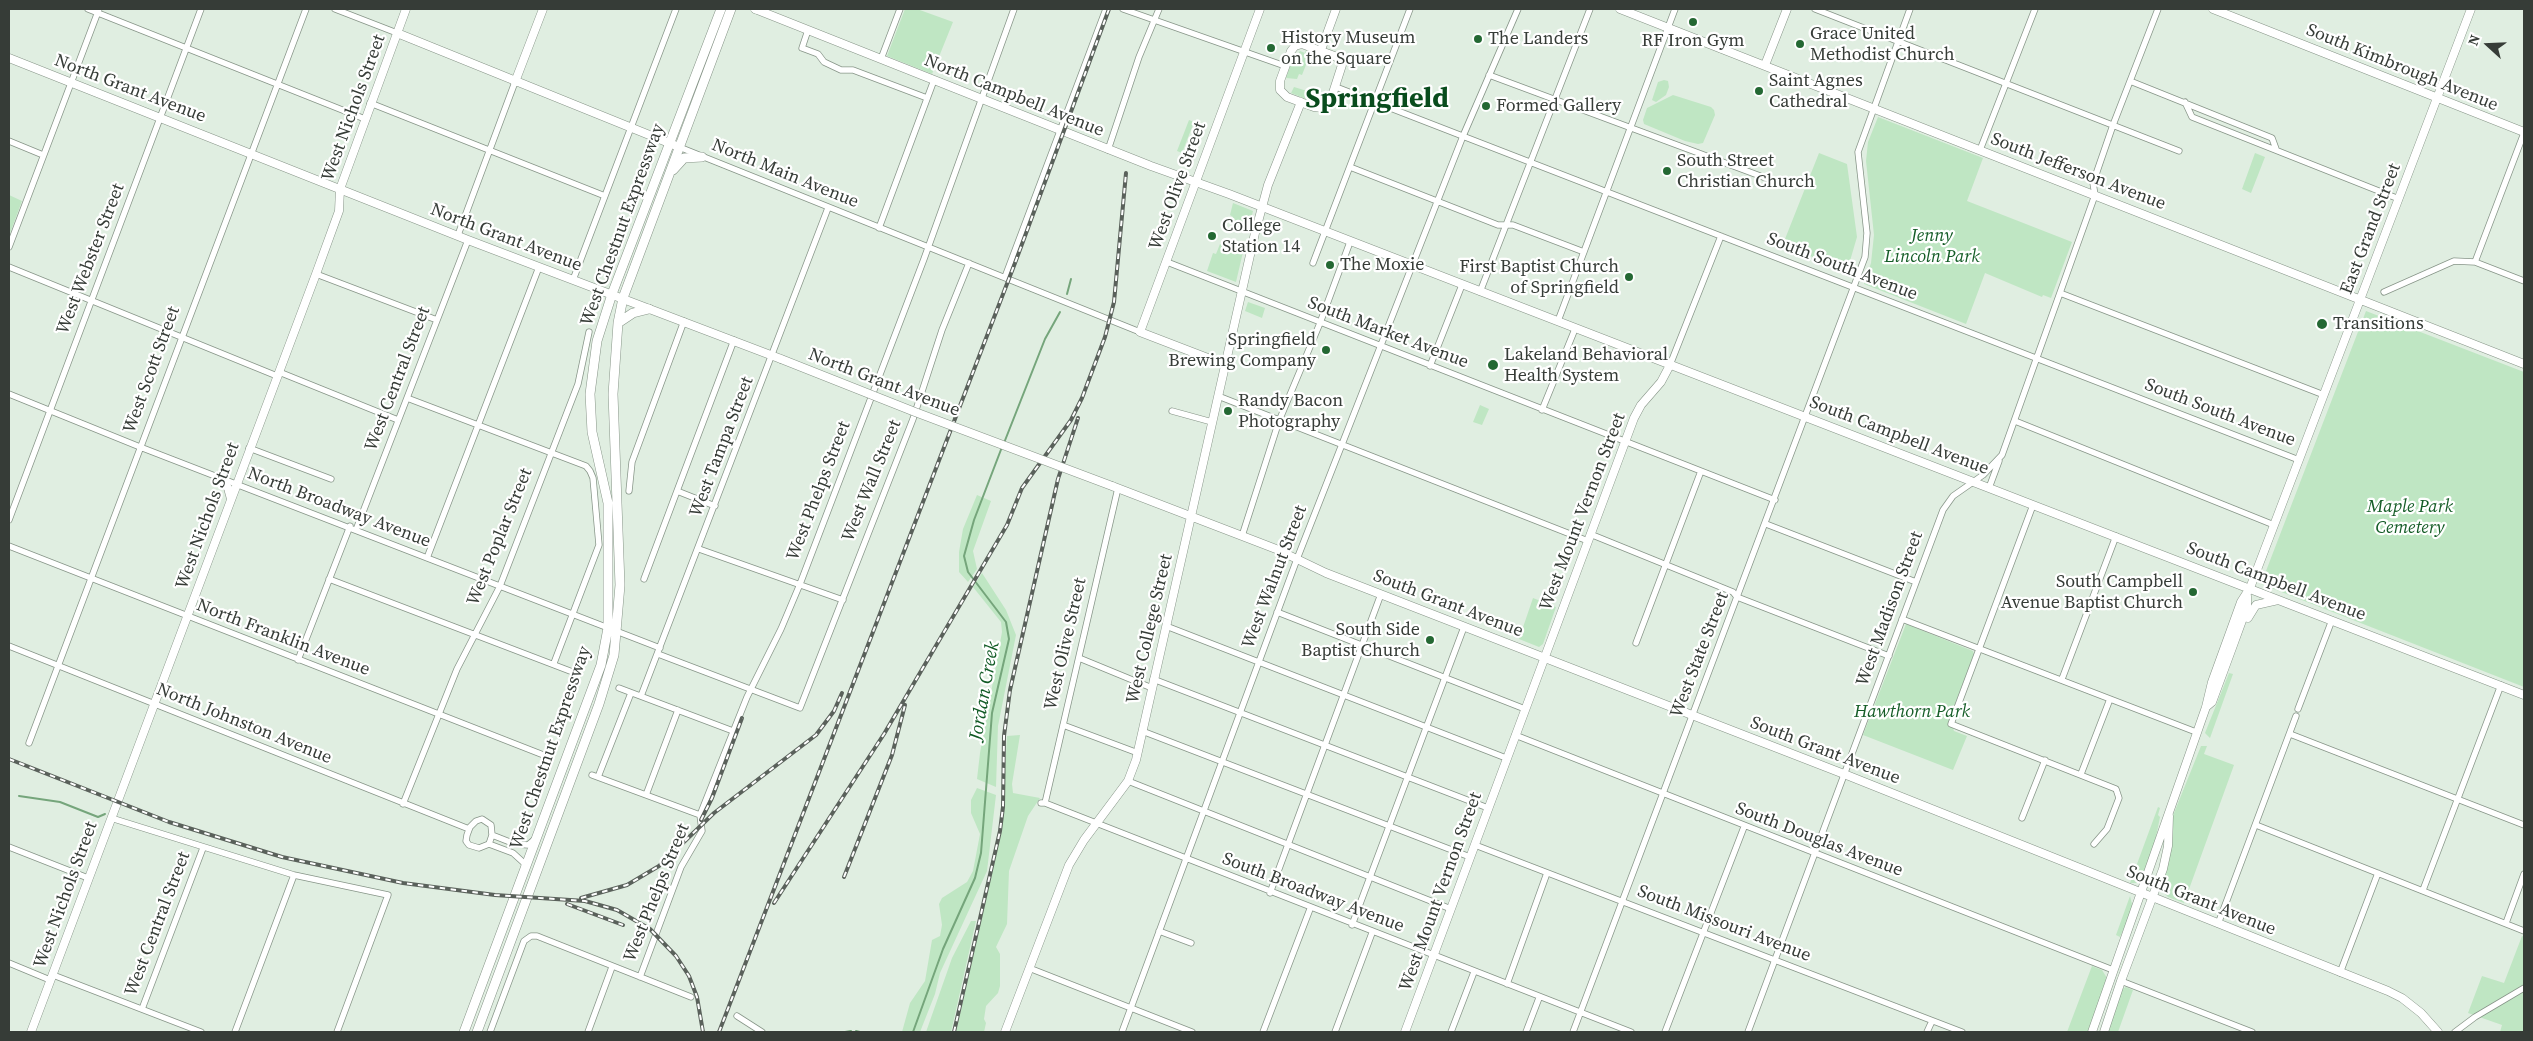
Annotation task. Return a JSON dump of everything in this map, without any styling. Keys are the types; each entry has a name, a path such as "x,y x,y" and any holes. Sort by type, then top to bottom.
{"main road":[{"name":"West Nichols Street","path":"31,1032 316,274 339,211 340,189 406,9"},
{"path":"515,82 543,9"},
{"name":"West Chestnut Expressway","path":"464,1032 601,665 612,630 620,585 613,394 618,323 624,298 665,183 674,146 722,9"},
{"name":"West Chestnut Expressway","path":"477,1032 599,704 614,655 608,503 592,432 590,394 597,341 612,294 731,9"},
{"name":"North Campbell Avenue","path":"756,9 1108,150 1262,208"},
{"name":"West Olive Street","path":"1140,332 1260,9"},
{"path":"1321,50 1336,9"},
{"name":"South Jefferson Avenue","path":"1620,9 2524,364"},
{"path":"1765,66 1787,9"},
{"name":"South Kimbrough Avenue","path":"2213,9 2524,133"},
{"name":"East Grand Street","path":"2248,592 2471,9"},
{"name":"North Main Avenue","path":"397,33 674,146"},
{"path":"1298,44 1305,44 1321,50 1337,57 1342,62 1342,69 1330,102 1322,108 1301,102 1281,92 1279,83 1292,50 1298,44"},
{"name":"North Grant Avenue","path":"9,58 468,240 1191,516"},
{"name":"West College Street","path":"1005,1032 1069,865 1128,781 1138,753 1262,208 1301,102"},
{"path":"665,183 681,160 702,156"},
{"name":"South Campbell Avenue","path":"1262,208 2116,536 2248,592 2282,600 2524,695"},
{"path":"618,323 633,312 649,308"},
{"name":"North Main Avenue","path":"1140,332 1226,365"},
{"name":"West Mount Vernon Street","path":"1405,1032 1624,442 1636,412 1661,382 1670,364"},
{"path":"217,476 228,488 231,499"},
{"name":"South Grant Avenue","path":"1191,516 1297,559 1316,569 1844,774 2402,998 2421,1013 2438,1032"},
{"path":"2206,707 2212,702 2247,607 2248,592"},
{"path":"2092,1032 2206,707 2206,696 2241,602 2248,592"},
{"path":"2236,636 2242,631 2250,611 2256,604 2282,600"},
{"path":"2104,1032 2163,869 2168,846 2168,811"}],"street":[{"path":"88,9 98,11 186,48 365,118"},
{"name":"West Webster Street","path":"9,520 201,9"},
{"name":"West Scott Street","path":"29,743 56,666 180,337 306,9"},
{"name":"North Main Avenue","path":"335,9 397,33"},
{"path":"573,280 676,9"},
{"path":"881,59 900,9"},
{"name":"West Phelps Street","path":"640,977 681,867 702,831 700,815 733,731 751,689 789,612 800,584 928,247 1014,9"},
{"path":"1005,277 1106,9"},
{"path":"1123,9 1285,66"},
{"path":"1108,150 1137,64 1160,9"},
{"path":"1313,263 1410,9"},
{"name":"West Walnut Street","path":"1122,1032 1297,559 1464,136 1518,9"},
{"path":"1480,292 1553,99 1590,9"},
{"path":"1558,321 1675,9"},
{"path":"1815,9 2179,151"},
{"name":"West State Street","path":"1573,1032 1855,288 1865,257 1867,233 1858,152 1872,107 1910,9"},
{"path":"1980,150 2035,9"},
{"name":"West Madison Street","path":"1748,1032 1943,510 1953,496 1994,465 2002,455 2095,195 2093,183 2113,125 2158,9"},
{"path":"9,247 98,11"},
{"path":"808,30 802,48 818,54 824,62 841,70 852,70 927,98"},
{"path":"1489,75 1772,180"},
{"path":"879,228 934,80"},
{"path":"2130,81 2272,138 2276,149"},
{"path":"458,235 515,82"},
{"name":"South South Avenue","path":"1336,87 2299,460"},
{"path":"2185,102 2191,116 2399,198"},
{"path":"370,103 606,196"},
{"path":"2475,262 2524,133"},
{"path":"9,141 43,155"},
{"name":"North Main Avenue","path":"674,146 1140,332"},
{"path":"1350,167 1498,224 1513,225 1584,252"},
{"name":"West Tampa Street","path":"641,696 699,549 828,208"},
{"name":"West Mount Vernon Street","path":"1670,364 1721,236"},
{"name":"West Central Street","path":"356,530 468,240"},
{"path":"1242,536 1279,421 1320,324 1350,242"},
{"path":"2384,292 2454,261 2475,262 2524,281"},
{"name":"South Market Avenue","path":"1167,262 1320,324 1775,500"},
{"name":"West Wall Street","path":"751,689 800,708 913,419 942,330 968,263"},
{"path":"9,266 180,337 398,420"},
{"path":"427,558 539,267"},
{"path":"316,274 437,320"},
{"path":"1430,366 1462,285"},
{"path":"2060,292 2324,395"},
{"path":"629,491 632,462 684,321"},
{"path":"1542,410 1575,328"},
{"name":"West Poplar Street","path":"404,804 438,714 474,634 500,586 578,384 589,332"},
{"path":"644,579 734,340"},
{"name":"North Broadway Avenue","path":"9,394 140,447 350,526 356,530 572,614 751,689"},
{"path":"1218,396 1342,445 1666,565 1733,592 1737,597 1888,656"},
{"path":"407,398 586,466 593,478 599,545 554,663"},
{"path":"1172,411 1212,422"},
{"path":"2015,422 2274,525"},
{"path":"249,448 331,479"},
{"path":"1989,488 2002,455"},
{"path":"1636,643 1701,471"},
{"name":"West Olive Street","path":"1096,824 1043,803 1079,658 1115,487"},
{"path":"678,491 715,506"},
{"path":"2033,505 1952,724 2081,774 2112,787 2119,792 2119,798 2107,829 2094,844"},
{"path":"1766,524 1916,582"},
{"path":"298,660 350,526"},
{"path":"2062,680 2116,536"},
{"name":"North Franklin Avenue","path":"9,546 546,756"},
{"path":"699,549 843,600"},
{"path":"329,579 554,663 570,671"},
{"path":"1270,893 1381,594"},
{"path":"1277,612 1525,709"},
{"path":"1902,619 2196,732"},
{"path":"2298,709 2332,620"},
{"path":"1166,626 1506,758"},
{"path":"1352,925 1464,627"},
{"name":"North Johnston Avenue","path":"9,646 469,829"},
{"path":"1079,658 1153,684 1240,711 1488,808"},
{"path":"2423,890 2501,685"},
{"path":"619,688 733,731"},
{"path":"631,693 595,776 700,815"},
{"path":"2081,774 2110,699"},
{"path":"646,795 678,710"},
{"path":"2218,924 2296,716"},
{"path":"1063,725 1138,753"},
{"path":"1142,731 1470,857"},
{"path":"2290,734 2524,824"},
{"name":"South Douglas Avenue","path":"1515,735 1744,827 2113,970"},
{"path":"2022,818 2045,760"},
{"path":"1128,781 1451,909"},
{"path":"111,818 294,875 388,895 337,1032"},
{"path":"489,844 492,835 491,824 482,820 472,824 466,841 469,844 479,848 489,844 518,856 524,863 525,870"},
{"name":"South Broadway Avenue","path":"1096,824 1539,998 1631,1032"},
{"path":"2256,825 2524,930"},
{"path":"1664,1032 1744,827"},
{"path":"492,835 522,845 528,845 538,836"},
{"name":"South Missouri Avenue","path":"1475,845 1962,1032"},
{"path":"9,847 88,878"},
{"name":"West Central Street","path":"142,1009 203,848"},
{"path":"2340,973 2378,872"},
{"path":"1507,984 1547,873"},
{"path":"2506,923 2524,874"},
{"path":"235,1032 294,875"},
{"path":"1263,1032 1310,908"},
{"path":"1159,931 1191,943"},
{"path":"1335,1032 1372,933"},
{"path":"490,1032 524,941 531,936 537,936 691,997"},
{"path":"9,963 142,1009 201,1032"},
{"name":"West Phelps Street","path":"588,1032 612,967"},
{"path":"1029,968 1192,1032"},
{"path":"1451,1032 1474,972"},
{"path":"2121,982 2252,1032"},
{"path":"2455,1032 2475,1016 2524,988"},
{"path":"1526,1032 1539,998"},
{"path":"737,1016 762,1032"},
{"path":"1927,1032 1932,1020"}],"green space":[{"path":"905,9 917,9 953,22 932,74 887,56"},
{"path":"1306,50 1311,52 1302,75 1299,74 1297,79 1286,78 1294,55 1297,56 1300,51 1305,53"},
{"path":"1668,81 1669,87 1666,95 1656,102 1652,100 1658,82"},
{"path":"1294,87 1317,94 1316,103 1291,93"},
{"path":"1673,95 1711,107 1714,110 1715,115 1703,143 1698,144 1685,141 1644,124 1643,120 1647,108"},
{"name":"Jenny Lincoln Park","path":"1878,117 1983,158 1967,201 2072,242 2051,298 2043,295 2042,297 1985,273 1966,324 1864,284 1871,263 1874,235 1866,161 1868,142"},
{"path":"1189,120 1194,122 1182,153 1177,151"},
{"path":"1819,153 1847,164 1857,237 1847,271 1788,247 1785,239"},
{"path":"2255,153 2265,157 2251,193 2242,189"},
{"path":"9,195 22,201 9,236"},
{"path":"1233,203 1253,211 1248,231 1231,224 1233,217 1230,215"},
{"path":"1220,244 1226,246 1227,244 1243,252 1236,282 1207,271 1213,253 1216,254"},
{"path":"1248,302 1265,308 1262,318 1245,311"},
{"name":"Maple Park Cemetery","path":"2366,311 2524,372 2524,687 2261,584"},
{"path":"1480,405 1489,409 1482,425 1473,422"},
{"path":"977,495 991,501 973,551 977,569 968,582 959,572 959,552 963,529"},
{"path":"982,573 1006,610 1016,635 998,726 996,787 977,779 1002,632 1001,622 973,587"},
{"path":"1533,598 1556,607 1543,644 1539,647 1519,639"},
{"name":"Hawthorn Park","path":"1906,624 1973,651 1974,654 1951,714 1950,720 1954,731 1967,736 1953,770 1863,735"},
{"path":"2229,673 2233,674 2210,738 2205,733"},
{"path":"1020,735 1012,784 1013,793 1040,798 1028,816 1009,871 1007,924 996,947 1000,954 1000,986 998,993 986,1006 984,1032 956,1032 1002,826 1007,736"},
{"path":"2201,746 2207,746 2204,754 2234,765 2184,903 2168,897 2163,892 2161,886 2169,860 2172,818"},
{"path":"977,788 996,795 987,871 940,973 935,994 920,1032 902,1032 910,1003 925,981 932,940 940,936 942,925 939,904 942,898 967,882 973,871 980,834 971,813 971,800"},
{"path":"2158,807 2160,808 2158,815 2160,817 2152,857 2142,880 2138,883 2130,883"},
{"path":"2130,896 2133,908 2120,937 2116,935"},
{"path":"971,921 976,921 951,1032 926,1032 952,958"},
{"path":"2522,936 2524,937 2524,1032 2500,1032 2502,1025 2468,1013 2482,976 2504,983"},
{"path":"2092,966 2102,970 2107,978 2089,1032 2067,1032"},
{"path":"2126,987 2133,990 2118,1032 2108,1032 2122,989"}],"waterway":[{"name":"Jordan Creek","path":"1067,294 1071,279"},
{"name":"Jordan Creek","path":"1004,443 1045,339 1060,312"},
{"name":"Jordan Creek","path":"913,1032 943,949 975,878 981,853 992,713 1009,639 1006,622 968,572 964,556 974,520 1002,447"},
{"path":"19,796 60,802 98,817 105,814"},
{"path":"845,1032 851,1031"},
{"path":"856,1031 860,1032"}],"railway":[{"path":"719,1032 1015,263 1109,9"},
{"path":"774,903 884,734 1007,525 1022,488 1071,420 1082,398 1105,337 1114,302 1126,173"},
{"path":"954,1032 1000,831 1003,807 1004,736 1010,690 1058,479 1078,418"},
{"path":"581,898 627,885 659,866 714,813 816,735 834,711 842,693"},
{"path":"844,877 892,755 905,705"},
{"path":"701,820 712,798 742,718"},
{"path":"9,759 169,822 282,857 403,883 495,895 585,901 617,910 650,929 676,956 689,976 697,997 703,1032"},
{"path":"567,904 623,925"}],"place":[{"name":"RF Iron Gym","path":"1693,22"},
{"name":"The Landers","path":"1478,39"},
{"name":"Grace United Methodist Church","path":"1800,44"},
{"name":"History Museum on the Square","path":"1271,48"},
{"name":"Saint Agnes Cathedral","path":"1759,91"},
{"name":"Formed Gallery","path":"1486,106"},
{"name":"South Street Christian Church","path":"1667,171"},
{"name":"College Station 14","path":"1212,236"},
{"name":"The Moxie","path":"1330,265"},
{"name":"First Baptist Church of Springfield","path":"1629,277"},
{"name":"Transitions","path":"2322,324"},
{"name":"Springfield Brewing Company","path":"1326,350"},
{"name":"Lakeland Behavioral Health System","path":"1493,365"},
{"name":"Randy Bacon Photography","path":"1228,411"},
{"name":"South Campbell Avenue Baptist Church","path":"2193,592"},
{"name":"South Side Baptist Church","path":"1430,640"}],"district":[{"name":"Springfield","path":"1377,100"}]}
